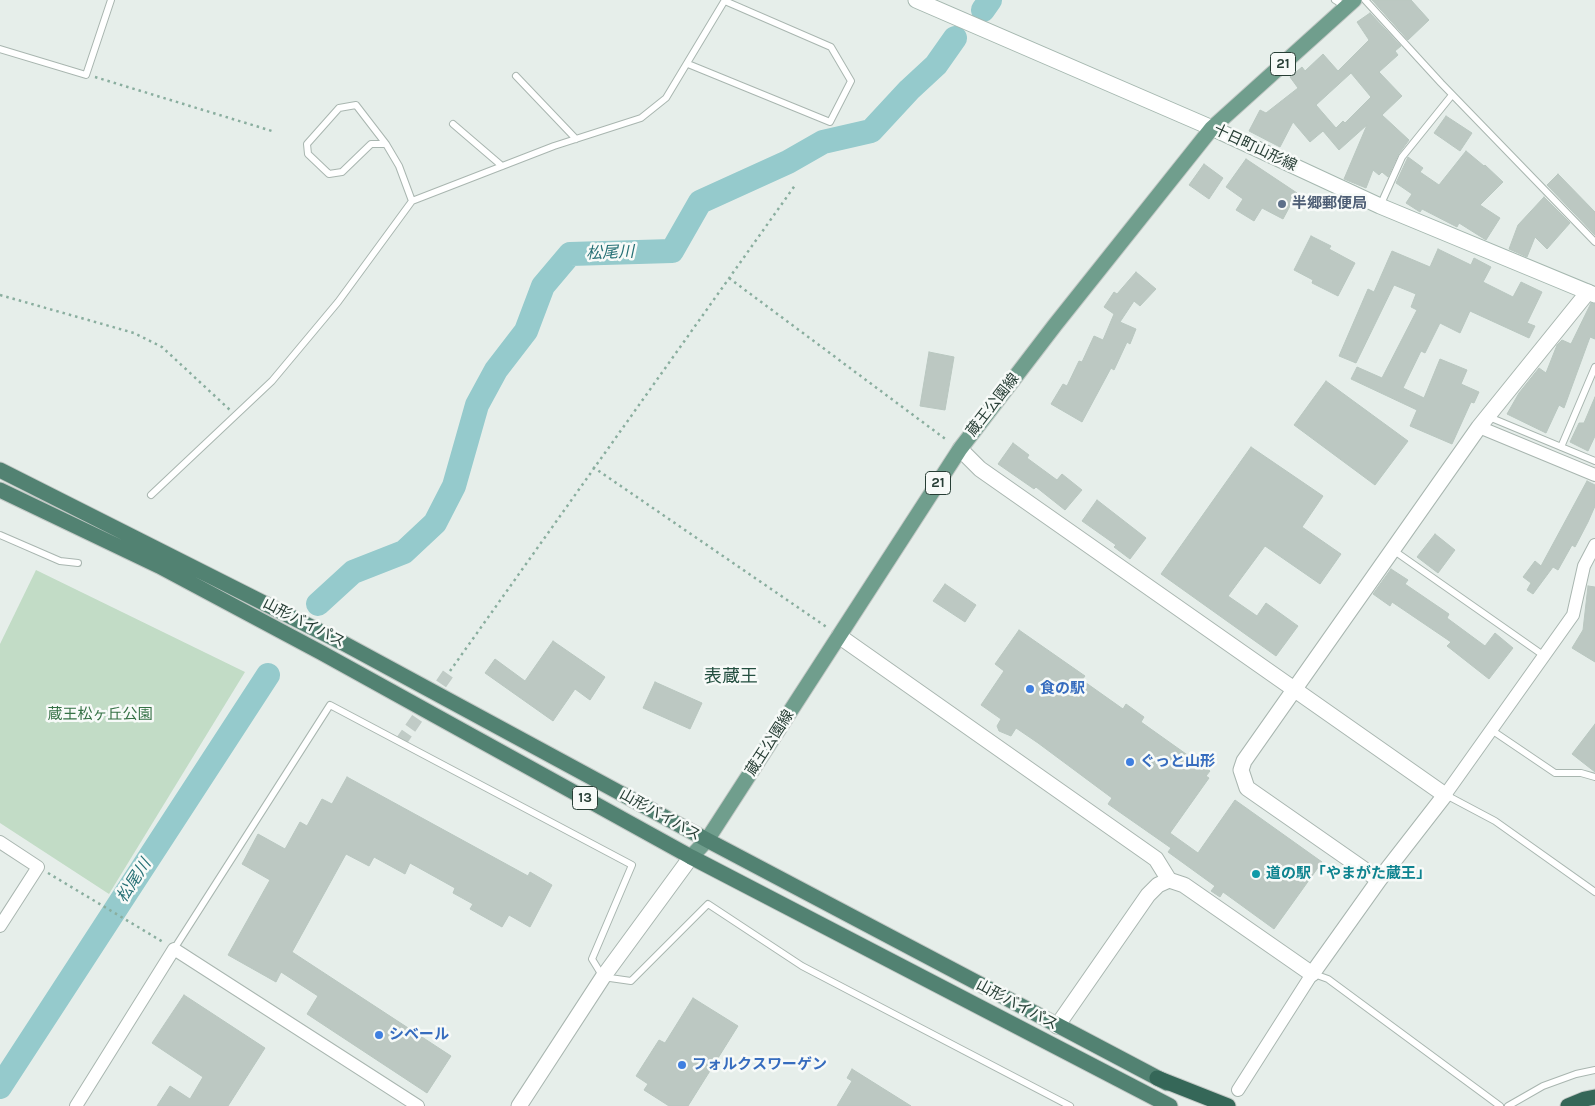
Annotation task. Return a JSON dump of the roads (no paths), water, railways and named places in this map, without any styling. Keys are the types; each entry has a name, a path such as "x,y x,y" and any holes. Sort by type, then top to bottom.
{"highway":[{"name":"山形バイパス","path":"0,470 343,643 707,840 1057,1026 1213,1106"},
{"name":"山形バイパス","path":"0,490 159,566 322,653 691,857 1170,1106"},
{"path":"1157,1078 1228,1106"},
{"path":"1568,1106 1585,1099 1595,1098"}],"main road":[{"name":"蔵王公園線","path":"691,857 707,840 960,449 1212,128 1345,2"}],"street":[{"name":"十日町山形線","path":"916,0 1212,128 1380,206 1592,294"},
{"path":"1379,880 1247,788 1241,770 1244,761 1292,689 1483,422 1592,294"},
{"path":"1483,422 1595,475"},
{"path":"960,449 980,469 1444,795"},
{"path":"1238,1090 1312,974 1379,880 1444,795 1572,615 1584,566 1595,545"},
{"path":"839,636 1156,859 1169,880 1184,885 1312,974"},
{"path":"0,842 38,867 0,926"},
{"path":"520,1106 603,977 691,857"},
{"path":"1057,1026 1148,895 1158,885 1169,880"},
{"path":"76,1106 174,949 418,1106"}],"lane":[{"path":"0,49 86,75 111,0"},
{"path":"152,495 272,381 338,302 412,201 576,139 641,118 666,98 725,0 830,47 851,81 830,122 688,64"},
{"path":"1365,0 1452,95 1595,242"},
{"path":"516,76 576,139"},
{"path":"1380,206 1402,157 1452,95"},
{"path":"386,144 371,144 342,172 329,174 308,154 307,144 339,108 356,105 386,144 399,166 412,201"},
{"path":"453,124 502,166"},
{"path":"1561,447 1595,367"},
{"path":"1483,422 1561,447 1595,461"},
{"path":"0,535 60,561 78,563"},
{"path":"1392,549 1544,655"},
{"path":"174,949 330,706 632,865 592,959 603,977 631,981 708,904 802,966 1070,1106"},
{"path":"1490,729 1555,773 1581,773 1595,777"},
{"path":"1444,795 1495,821 1595,892"},
{"path":"1312,974 1328,979 1500,1106"},
{"path":"1508,1106 1543,1086 1576,1074 1595,1070"}],"waterway":[{"name":"松尾川","path":"983,10 990,0"},
{"name":"松尾川","path":"318,604 353,572 404,552 435,523 454,486 477,405 496,370 526,331 543,286 570,254 672,251 700,202 788,162 823,142 871,131 909,90 936,65 955,38"},
{"name":"松尾川","path":"0,1087 268,675"}],"tunnel":[{"path":"400,743 450,671"}],"place":[{"name":"半郷郵便局","path":"1282,204"},
{"name":"食の駅","path":"1030,689"},
{"name":"ぐっと山形","path":"1130,762"},
{"name":"道の駅「やまがた蔵王」","path":"1256,874"},
{"name":"シベール","path":"379,1035"},
{"name":"フォルクスワーゲン","path":"682,1065"}],"district":[{"name":"表蔵王","path":"731,677"}],"park label":[{"name":"蔵王松ヶ丘公園","path":"100,715"}]}
